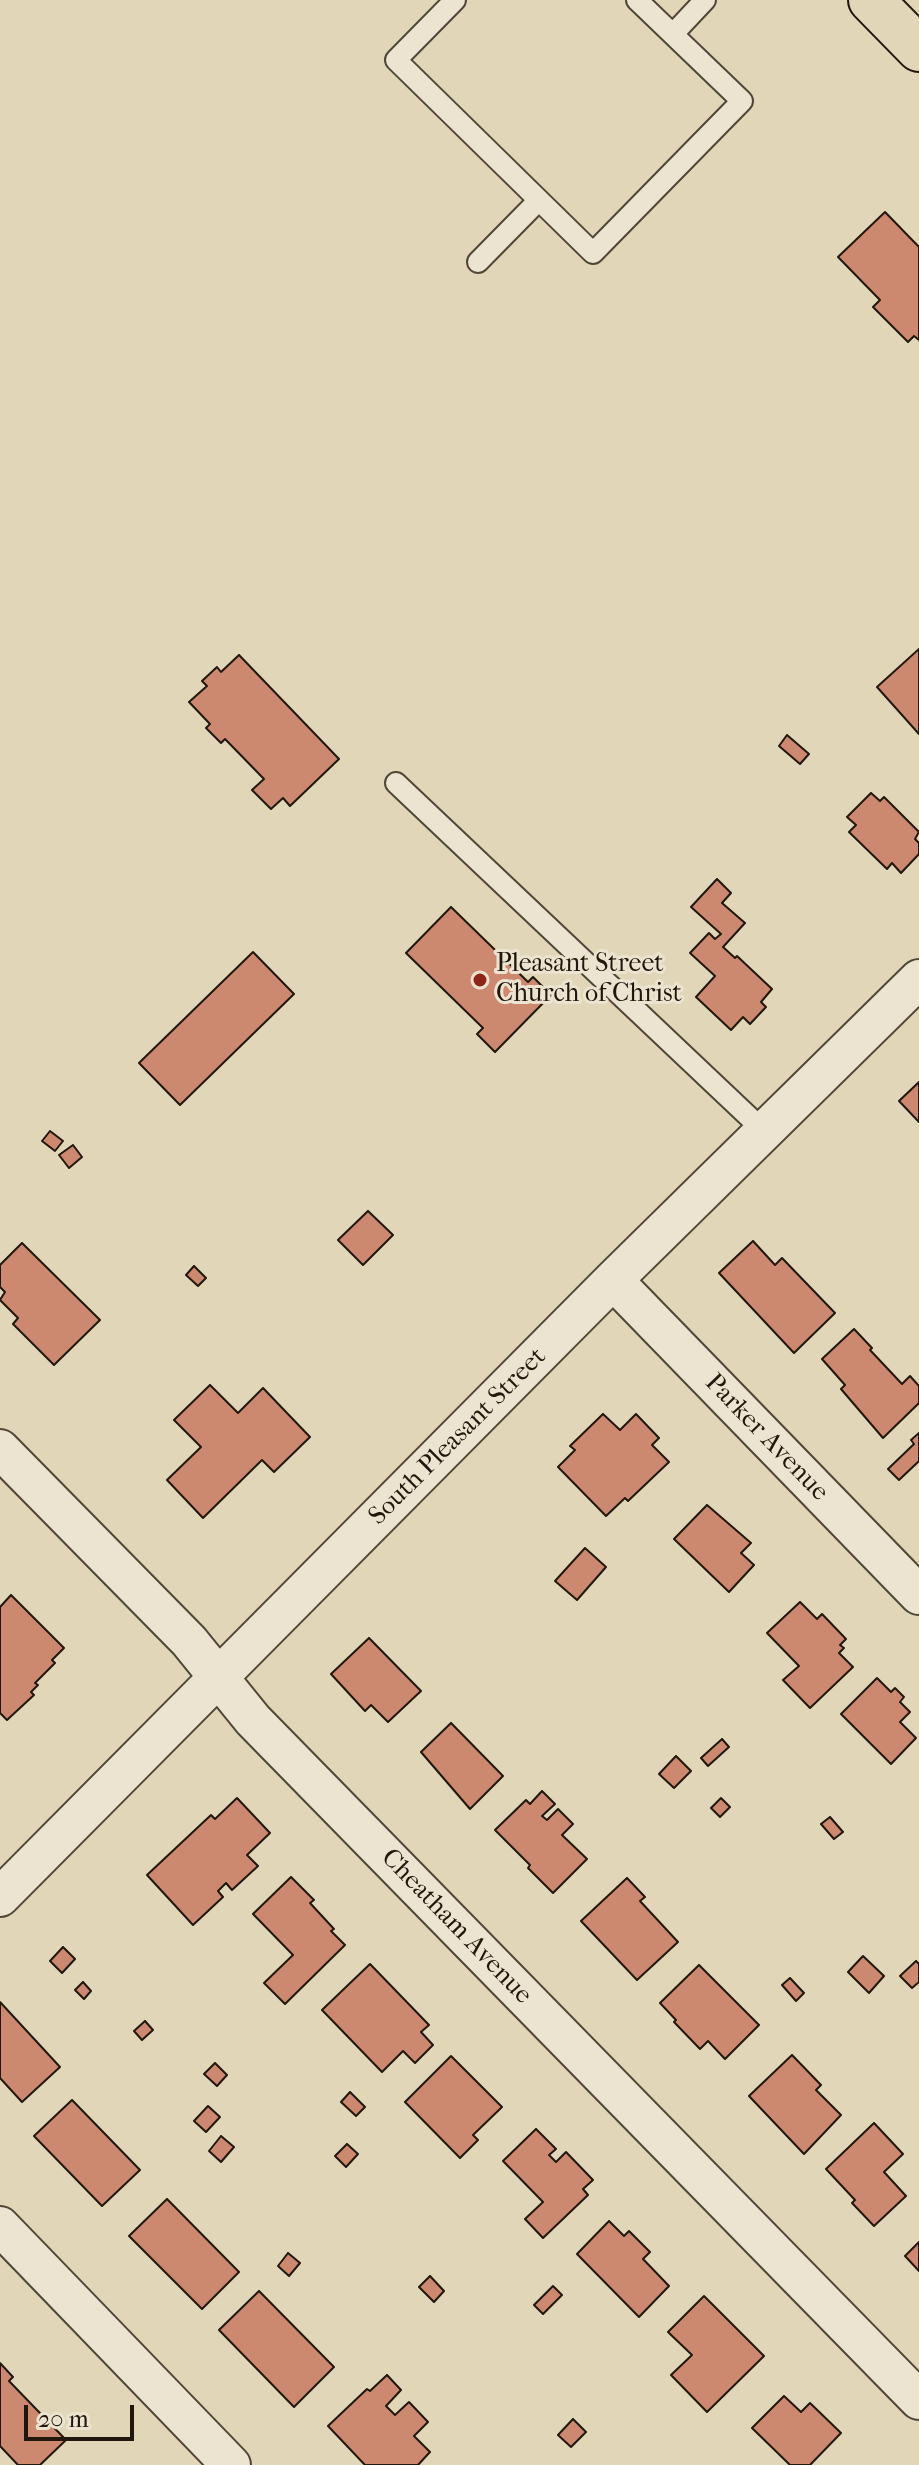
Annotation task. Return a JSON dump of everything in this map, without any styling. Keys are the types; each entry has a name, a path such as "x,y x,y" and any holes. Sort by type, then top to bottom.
{"highway":[{"path":"871,0 919,49"}],"street":[{"name":"South Pleasant Street","path":"0,1897 613,1280 919,979"},
{"name":"Parker Avenue","path":"613,1280 919,1595"},
{"name":"Cheatham Avenue","path":"0,1449 189,1641 264,1732 919,2400"},
{"path":"0,2226 231,2465"}],"lane":[{"path":"455,0 396,60 593,253 742,101 637,0"},
{"path":"673,34 705,0"},
{"path":"478,262 538,201"},
{"path":"396,783 765,1132"}],"building":[{"path":"885,212 919,247 919,340 914,336 908,342 873,307 880,300 838,257"},
{"path":"919,649 919,734 877,687"},
{"path":"239,655 339,759 290,806 283,798 271,809 252,790 264,779 225,739 221,743 206,728 210,724 189,702 207,686 202,681 217,667 221,672"},
{"path":"787,735 809,754 800,764 779,746"},
{"path":"871,793 880,801 884,797 919,832 915,839 919,843 919,854 901,873 892,863 887,869 849,832 856,825 847,817"},
{"path":"717,879 731,893 722,903 745,923 723,947 772,989 761,1002 766,1007 750,1024 743,1017 731,1030 696,997 715,976 690,953 709,933 715,939 721,934 691,907"},
{"name":"Pleasant Street Church of Christ","path":"451,907 528,982 533,977 551,995 495,1052 477,1034 483,1028 406,953"},
{"path":"253,952 294,994 180,1105 139,1063"},
{"path":"919,1082 919,1122 899,1101"},
{"path":"50,1131 63,1141 55,1151 42,1141"},
{"path":"73,1145 82,1157 69,1168 59,1155"},
{"path":"368,1211 393,1235 363,1265 338,1240"},
{"path":"753,1241 775,1265 782,1258 835,1313 794,1353 719,1273"},
{"path":"22,1243 100,1320 54,1365 13,1324 18,1318 0,1300 5,1292 0,1287 0,1265"},
{"path":"194,1266 206,1278 198,1286 186,1275"},
{"path":"854,1329 902,1384 910,1376 919,1386 919,1403 883,1438 841,1389 845,1385 822,1359"},
{"path":"210,1385 238,1413 263,1388 310,1437 274,1472 262,1460 203,1518 167,1480 201,1447 174,1420"},
{"path":"603,1414 620,1430 636,1414 659,1438 652,1445 669,1462 628,1501 625,1498 606,1516 558,1467 575,1450 570,1446"},
{"path":"919,1433 919,1461 899,1480 888,1469 914,1444 911,1440"},
{"path":"707,1505 751,1543 741,1553 754,1565 729,1592 674,1539"},
{"path":"585,1548 606,1567 577,1600 555,1581"},
{"path":"11,1595 64,1648 52,1660 55,1663 35,1683 38,1685 31,1692 34,1695 7,1720 0,1713 0,1607"},
{"path":"800,1602 817,1619 822,1614 846,1639 840,1645 844,1648 839,1653 853,1667 810,1708 783,1680 799,1666 767,1633"},
{"path":"369,1638 421,1691 388,1722 371,1705 365,1711 331,1674"},
{"path":"877,1678 891,1692 895,1688 904,1697 900,1702 910,1712 900,1722 916,1738 891,1764 841,1714"},
{"path":"451,1723 503,1776 470,1809 421,1752"},
{"path":"722,1739 729,1747 708,1766 701,1758"},
{"path":"676,1756 691,1771 674,1788 659,1774"},
{"path":"542,1791 555,1804 542,1816 547,1820 558,1809 573,1824 562,1835 587,1859 553,1893 495,1830 526,1800 530,1804"},
{"path":"237,1798 270,1833 247,1855 258,1866 232,1890 226,1883 218,1891 223,1897 193,1925 147,1875 211,1815 215,1819"},
{"path":"721,1798 730,1807 720,1817 711,1808"},
{"path":"830,1817 843,1832 834,1839 821,1824"},
{"path":"291,1877 314,1900 310,1903 345,1945 285,2004 264,1983 293,1955 253,1914"},
{"path":"627,1878 645,1897 640,1901 678,1942 637,1980 581,1921"},
{"path":"63,1947 75,1959 62,1973 50,1961"},
{"path":"863,1956 884,1976 869,1993 848,1972"},
{"path":"916,1961 919,1964 919,1982 912,1988 900,1976"},
{"path":"370,1964 429,2025 421,2032 433,2045 415,2063 403,2051 382,2072 322,2010"},
{"path":"699,1965 759,2025 725,2059 708,2041 700,2049 660,2003"},
{"path":"790,1978 804,1993 796,2001 782,1985"},
{"path":"83,1982 91,1991 84,1999 75,1990"},
{"path":"0,2002 60,2067 22,2102 0,2078"},
{"path":"145,2021 153,2030 142,2040 134,2031"},
{"path":"792,2055 821,2085 816,2090 841,2115 804,2154 749,2096"},
{"path":"451,2056 502,2107 473,2135 478,2140 460,2158 405,2102"},
{"path":"215,2063 227,2075 217,2086 204,2074"},
{"path":"350,2092 365,2107 356,2116 341,2102"},
{"path":"72,2100 140,2170 102,2206 34,2136"},
{"path":"208,2106 220,2117 206,2132 194,2121"},
{"path":"874,2123 903,2154 884,2172 906,2196 874,2226 826,2169"},
{"path":"536,2129 556,2149 549,2155 556,2162 566,2152 593,2180 583,2189 588,2195 543,2238 525,2219 543,2202 503,2161"},
{"path":"221,2136 234,2147 221,2162 209,2151"},
{"path":"347,2144 358,2154 346,2167 335,2156"},
{"path":"167,2199 239,2272 202,2309 129,2236"},
{"path":"609,2221 624,2236 629,2231 650,2252 643,2259 669,2286 639,2317 577,2254"},
{"path":"919,2242 919,2271 905,2256"},
{"path":"288,2253 300,2263 289,2276 278,2266"},
{"path":"430,2276 444,2291 434,2302 419,2287"},
{"path":"553,2286 562,2295 543,2314 534,2305"},
{"path":"259,2291 334,2367 294,2407 219,2330"},
{"path":"704,2296 764,2356 707,2412 671,2375 692,2355 668,2332"},
{"path":"0,2363 13,2377 9,2381 66,2440 40,2465 18,2465 0,2446"},
{"path":"387,2375 401,2390 386,2406 395,2415 409,2402 428,2422 414,2436 430,2452 418,2465 365,2465 328,2426 367,2389 370,2391"},
{"path":"784,2396 801,2412 810,2403 841,2433 810,2465 790,2465 752,2428"},
{"path":"573,2419 586,2432 571,2447 558,2435"}],"place":[{"name":"Pleasant Street Church of Christ","path":"480,980"}]}
